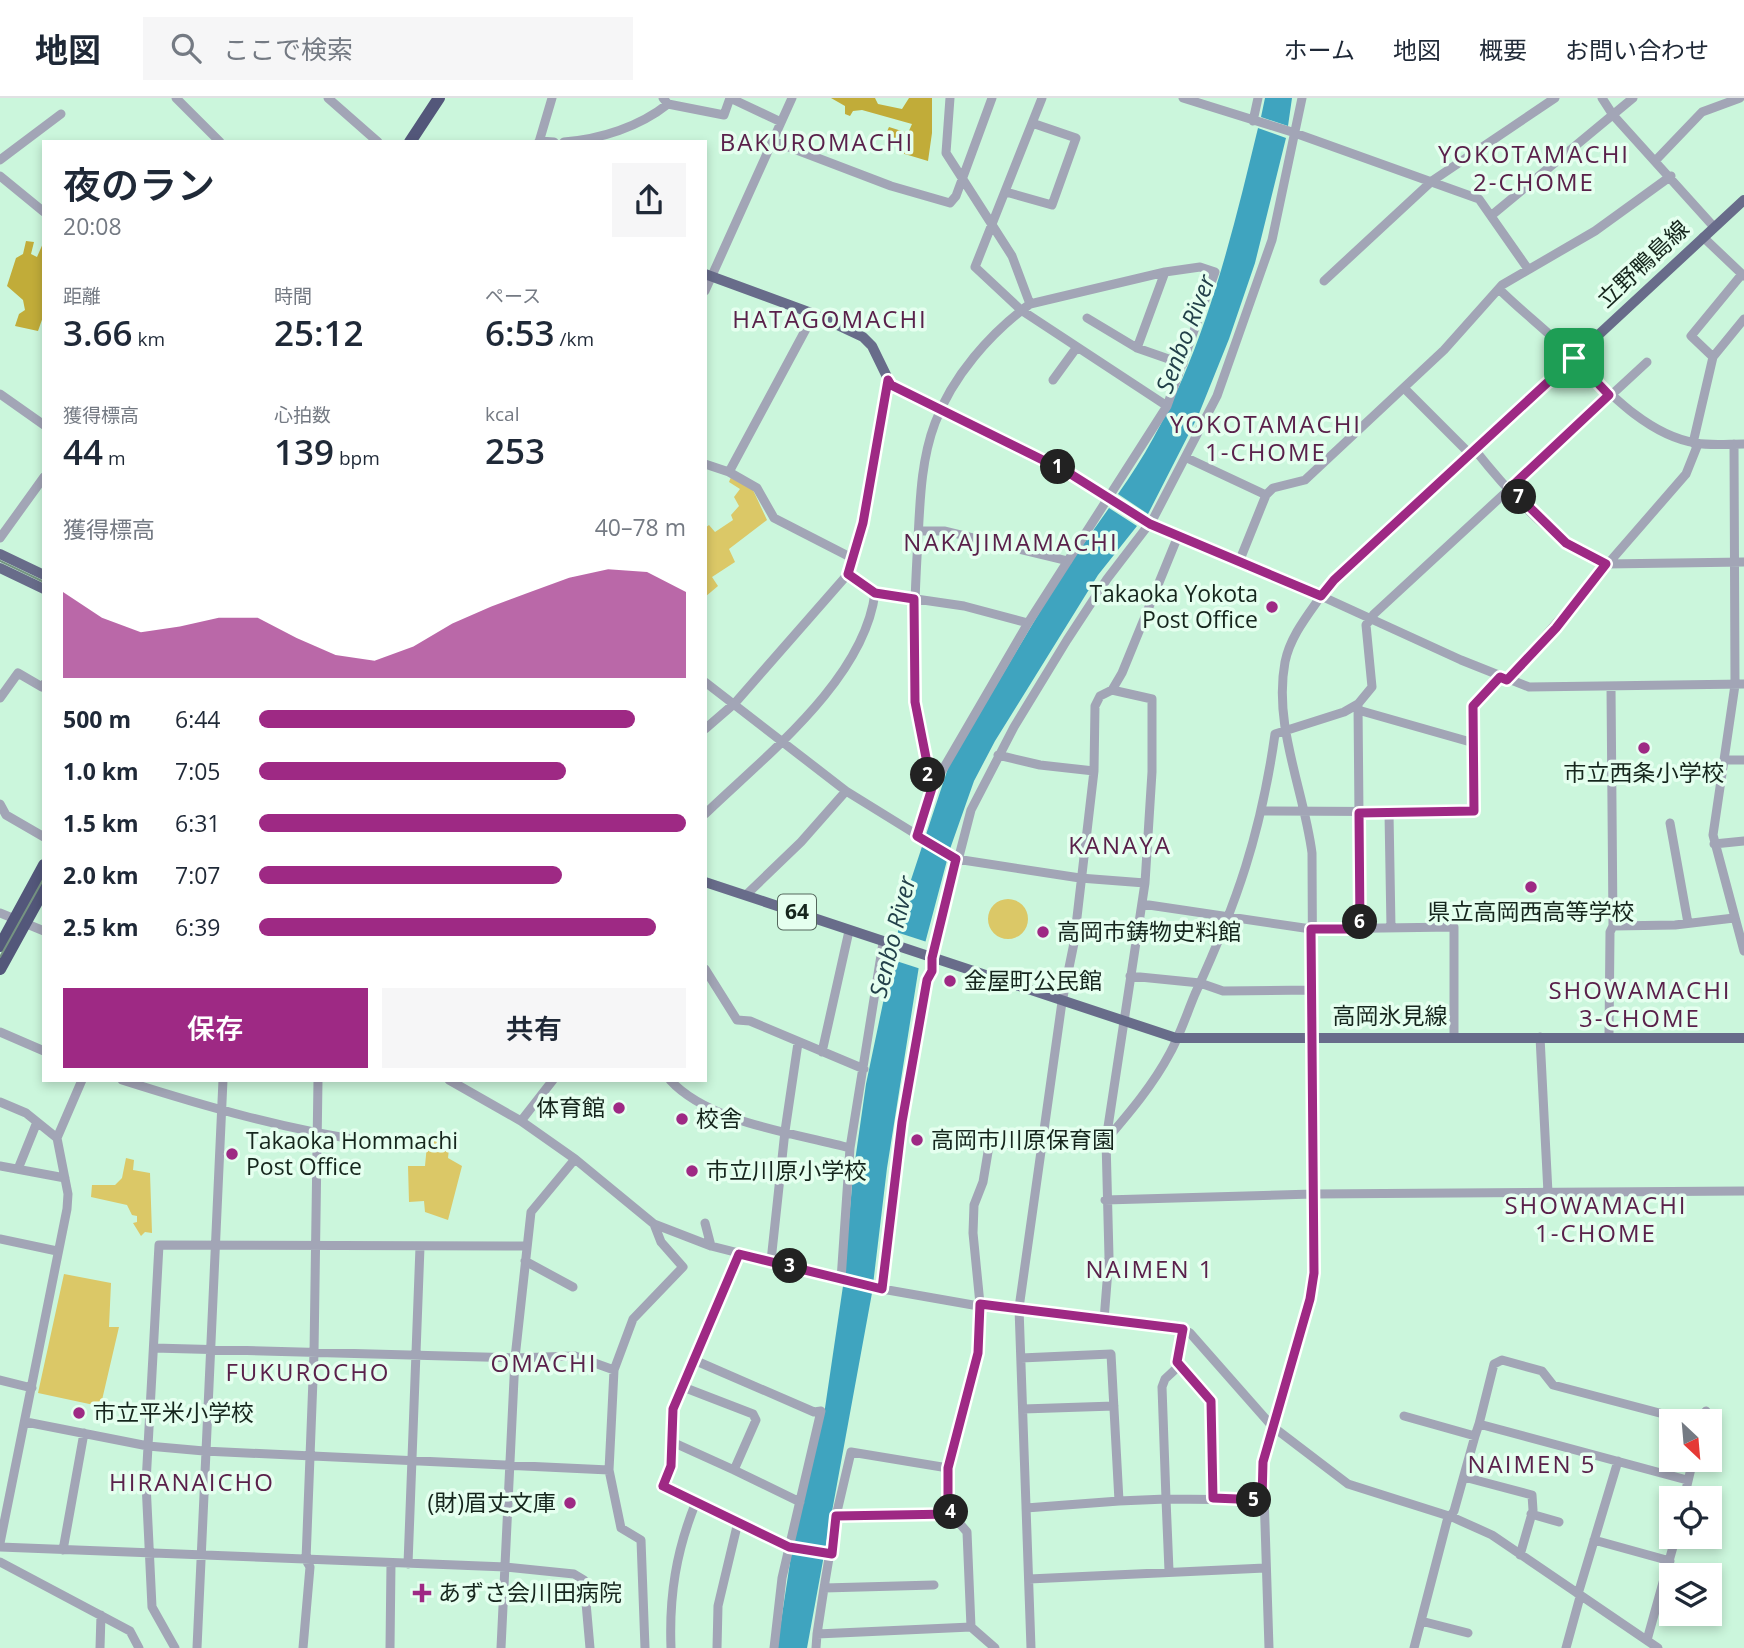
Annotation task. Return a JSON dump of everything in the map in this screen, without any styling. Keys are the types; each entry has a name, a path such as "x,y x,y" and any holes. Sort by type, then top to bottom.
{"highway":[{"path":"411,140 439,98"},
{"path":"0,969 42,869"},
{"path":"0,946 42,891"}],"main road":[{"name":"立野鴨島線","path":"1321,596 1334,580 1744,200"},
{"path":"708,275 814,314 863,337 872,346 891,385 1069,473 1149,523 1321,596"},
{"path":"0,554 42,574"},
{"path":"0,568 42,588"},
{"name":"64","path":"707,883 928,957"},
{"name":"高岡氷見線","path":"928,957 1176,1038 1744,1038"}],"street":[{"path":"176,98 218,140"},
{"path":"328,98 376,140"},
{"path":"539,140 552,98"},
{"path":"708,275 792,98"},
{"path":"950,98 946,153 1019,269 1030,304"},
{"path":"773,141 940,202 950,203 956,196 992,98"},
{"path":"1042,98 975,267 1021,310 1167,406"},
{"path":"1184,98 1294,133 1479,199 1528,269"},
{"path":"1255,122 1258,98"},
{"path":"880,1289 902,1122 928,957 954,858 971,810 998,755 1107,579 1149,523 1187,458 1217,396 1272,240 1302,98"},
{"path":"1324,281 1432,181 1555,98"},
{"path":"1602,98 1613,115 1671,176 1714,227"},
{"path":"1492,215 1633,98"},
{"path":"1656,160 1702,112 1740,98"},
{"path":"572,140 635,125 666,101 724,115 730,99 782,122"},
{"path":"0,160 61,114"},
{"path":"1006,192 1052,205 1076,138 1032,123"},
{"path":"0,176 42,210"},
{"path":"1238,562 1266,495 1273,488 1305,480 1444,350 1499,289 1528,269 1595,231 1671,176"},
{"path":"1703,237 1743,275 1691,336 1713,357"},
{"path":"919,837 932,788 1028,623 1111,500 1167,406 1215,272 1200,267 1165,272 1030,304 1021,310 962,372 941,409 925,458 914,599 915,702 932,788"},
{"path":"1138,348 1165,272"},
{"path":"1499,289 1574,358 1609,395 1669,434 1696,443 1739,444 1739,685 1725,760 1714,844 1744,951"},
{"path":"729,472 814,314"},
{"path":"1087,318 1138,348 1182,364"},
{"path":"1262,811 1474,811 1473,706 1556,628 1606,564 1686,474 1696,443 1713,357 1744,319"},
{"path":"1053,380 1077,347"},
{"path":"1106,1144 1144,1094 1176,1038 1230,917 1248,866 1262,811 1275,734 1358,707 1372,687 1366,625 1370,619 1647,362"},
{"path":"707,727 735,703 848,574 863,523 888,380"},
{"path":"1404,388 1566,543 1606,564 1740,562"},
{"path":"0,394 42,424"},
{"path":"1187,458 1266,495"},
{"path":"707,465 729,472 757,488 774,518 852,558"},
{"path":"0,538 42,480"},
{"path":"919,531 945,530 1068,562"},
{"path":"1031,1648 1019,1308 1062,1002 1074,943 1094,771 1095,706 1100,696 1112,690 1122,673 1178,536"},
{"path":"848,574 875,593 964,606 1028,623"},
{"path":"707,812 785,742 862,640 875,593"},
{"path":"1269,1648 1262,1500 1263,1462 1312,1286 1312,853 1307,813 1281,705 1285,660 1303,620 1321,596 1528,687 1739,685"},
{"path":"0,698 18,673 42,687"},
{"path":"707,683 846,791 954,858 1080,878 1145,883"},
{"path":"1609,1036 1610,932 1613,926 1611,687"},
{"path":"1104,1320 1109,1257 1105,1200 1106,1144 1122,1022 1145,883 1152,772 1152,699 1112,690"},
{"path":"1358,707 1474,743"},
{"path":"1358,707 1360,929"},
{"path":"998,755 1040,765 1094,771"},
{"path":"1725,760 1744,760"},
{"path":"746,895 801,842 846,791"},
{"path":"0,804 6,815 42,836"},
{"path":"1389,813 1391,928"},
{"path":"1670,823 1688,923"},
{"path":"1714,844 1744,841"},
{"path":"1142,904 1311,929 1454,927 1454,1037"},
{"path":"0,913 42,930"},
{"path":"1613,926 1734,918"},
{"path":"822,1052 849,931"},
{"path":"841,1280 850,1148 886,944"},
{"path":"707,975 737,1020 750,1021 864,1069"},
{"path":"1130,976 1200,983 1223,991 1312,990"},
{"path":"0,1032 42,1050"},
{"path":"1541,1037 1548,1193"},
{"path":"771,1261 798,1043"},
{"path":"81,1082 57,1138 65,1178 67,1209 0,1545 63,1550 200,1553 306,1560 506,1567 574,1574 584,1580 590,1648"},
{"path":"128,1082 220,1111 318,1134 372,1142"},
{"path":"197,1648 223,1082"},
{"path":"303,1648 310,1567 306,1560 314,1353 318,1082"},
{"path":"453,1082 521,1121 575,1159 654,1223 711,1247 880,1289 1183,1329 1236,1383 1272,1426 1348,1484 1452,1517 1492,1535 1658,1648"},
{"path":"521,1121 551,1082"},
{"path":"672,1082 678,1089 712,1108 749,1123 850,1148"},
{"path":"0,1102 26,1113 57,1138"},
{"path":"18,1169 37,1122"},
{"path":"995,1648 971,1627 967,1532 948,1510 948,1468 978,1353 980,1304 973,1233 974,1205 983,1182 989,1146 1044,1141 1106,1144"},
{"path":"501,1648 515,1358 531,1212 575,1159"},
{"path":"0,1166 65,1178"},
{"path":"1105,1200 1314,1194 1744,1191"},
{"path":"645,1648 640,1539 621,1528 609,1470 614,1370 633,1319 682,1267 661,1242 654,1223"},
{"path":"705,1223 711,1247"},
{"path":"0,1239 57,1251"},
{"path":"175,1648 163,1631 152,1607 148,1446 159,1245 527,1247"},
{"path":"408,1563 420,1247"},
{"path":"739,1254 673,1409 671,1466 663,1486 791,1547 829,1554"},
{"path":"525,1261 573,1286"},
{"path":"1183,1329 1178,1348 1180,1365 1211,1401 1213,1498"},
{"path":"154,1348 515,1358 575,1356 614,1370"},
{"path":"1021,1358 1111,1354 1119,1501"},
{"path":"694,1360 814,1412 821,1411 791,1547 774,1648"},
{"path":"1414,1648 1447,1521 1452,1517 1494,1364 1502,1360 1542,1371 1553,1385 1659,1413"},
{"path":"1169,1571 1162,1387 1165,1379 1180,1365"},
{"path":"0,1380 32,1388"},
{"path":"683,1387 753,1414 756,1420 734,1470"},
{"path":"1023,1409 1114,1406"},
{"path":"1404,1416 1475,1436"},
{"path":"26,1422 148,1446 204,1451 609,1470"},
{"path":"1479,1424 1687,1480"},
{"path":"63,1550 84,1433"},
{"path":"670,1441 800,1502"},
{"path":"816,1648 829,1554 851,1452 948,1468"},
{"path":"1566,1648 1618,1461"},
{"path":"1686,1486 1689,1472"},
{"path":"1464,1476 1532,1495 1531,1514 1520,1555"},
{"path":"1026,1508 1166,1499 1262,1500"},
{"path":"671,1648 669,1603 686,1528 696,1502"},
{"path":"836,1516 952,1514"},
{"path":"1531,1514 1559,1522"},
{"path":"717,1648 718,1606 738,1522"},
{"path":"1594,1540 1670,1561"},
{"path":"1647,1640 1672,1549"},
{"path":"0,1562 130,1631 139,1648"},
{"path":"390,1648 391,1563"},
{"path":"1029,1578 1265,1569"},
{"path":"824,1588 934,1585"},
{"path":"100,1648 101,1615"},
{"path":"1421,1621 1468,1633"},
{"path":"817,1634 971,1627"},
{"path":"980,1636 980,1648"}],"shaded area":[{"path":"831,98 875,98 878,104 902,109 909,98 932,98 932,133 928,161 898,152 898,140 885,136 889,127 908,133 912,124 862,110 853,111 850,116 845,114 845,106"},
{"path":"26,241 34,242 31,254 37,257 42,246 42,320 38,331 15,326 19,314 25,310 23,300 7,286 16,258 23,254"},
{"path":"731,477 753,490 767,520 729,549 735,562 712,577 718,586 707,595 707,526 709,525 715,532 733,520 731,515 739,506 734,497 740,489 729,482"},
{"path":"1008,899 1022,905 1028,919 1022,933 1008,939 994,933 988,919 994,905"},
{"path":"428,1134 450,1139 448,1158 462,1166 448,1220 425,1212 424,1201 409,1202 408,1166 425,1166"},
{"path":"126,1158 134,1160 133,1170 150,1173 152,1233 145,1232 141,1236 133,1223 137,1222 137,1216 132,1215 127,1205 91,1197 92,1185 115,1185 122,1178"},
{"path":"64,1274 111,1283 109,1327 119,1327 102,1400 94,1405 38,1393"}],"water":[{"path":"1265,98 1292,98 1288,126 1261,117"},
{"path":"1258,128 1286,138 1255,263 1229,339 1198,416 1148,514 1118,494 1145,453 1168,409 1206,318 1221,272"},
{"path":"1109,508 1137,526 1098,575 995,741 974,781 950,849 919,966 887,1168 872,1293 807,1648 777,1648 791,1556 825,1408 843,1286 853,1175 866,1084 905,898 949,765 1061,576"}],"pier":[{"path":"893,931 927,942 921,969 887,958"}],"tram line":[{"path":"0,561 42,581"},
{"path":"0,957 42,882"}],"place":[{"name":"Takaoka Yokota Post Office","path":"1272,607"},
{"name":"市立西条小学校","path":"1644,748"},
{"name":"県立高岡西高等学校","path":"1531,887"},
{"name":"高岡市鋳物史料館","path":"1043,932"},
{"name":"金屋町公民館","path":"950,981"},
{"name":"体育館","path":"619,1108"},
{"name":"校舎","path":"682,1119"},
{"name":"高岡市川原保育園","path":"917,1140"},
{"name":"Takaoka Hommachi Post Office","path":"232,1154"},
{"name":"市立川原小学校","path":"692,1171"},
{"name":"市立平米小学校","path":"79,1413"},
{"name":"(財)眉丈文庫","path":"570,1503"},
{"name":"あずさ会川田病院","path":"422,1593"}],"district":[{"name":"BAKUROMACHI","path":"817,143"},
{"name":"YOKOTAMACHI 2-CHOME","path":"1534,169"},
{"name":"HATAGOMACHI","path":"830,320"},
{"name":"YOKOTAMACHI 1-CHOME","path":"1266,439"},
{"name":"NAKAJIMAMACHI","path":"1011,543"},
{"name":"KANAYA","path":"1120,846"},
{"name":"SHOWAMACHI 3-CHOME","path":"1640,1005"},
{"name":"SHOWAMACHI 1-CHOME","path":"1596,1220"},
{"name":"NAIMEN 1","path":"1150,1270"},
{"name":"OMACHI","path":"544,1364"},
{"name":"FUKUROCHO","path":"308,1373"},
{"name":"NAIMEN 5","path":"1532,1465"},
{"name":"HIRANAICHO","path":"192,1483"}],"route":[{"path":"1574,358 1609,395 1510,488 1566,543 1606,564 1556,628 1507,680 1500,677 1473,706 1474,811 1359,813 1360,929 1311,929 1314,1273 1310,1299 1263,1462 1262,1500 1213,1498 1211,1401 1177,1362 1179,1335 1183,1329 1177,1326 1135,1324 980,1304 978,1353 948,1468 948,1510 952,1514 836,1516 832,1554 789,1547 663,1486 671,1466 673,1409 739,1254 882,1289 902,1122 927,980 932,971 932,958 956,859 917,836 932,788 915,702 914,599 875,593 848,574 863,523 888,380 891,385 1069,473 1150,524 1321,596 1334,580 1574,358"}],"water label":[{"name":"Senbo River","path":"1186,334"},
{"name":"Senbo River","path":"893,937"}]}
